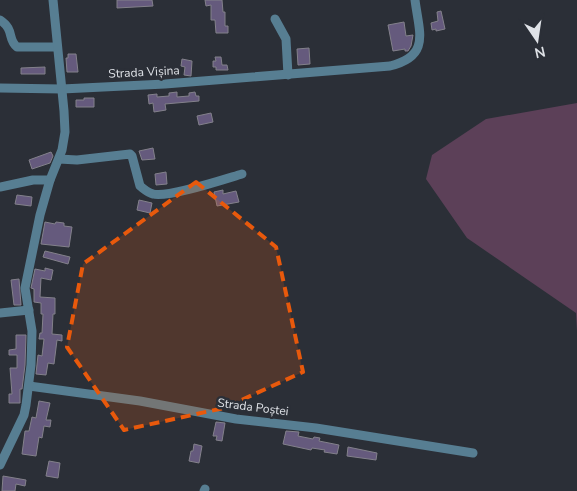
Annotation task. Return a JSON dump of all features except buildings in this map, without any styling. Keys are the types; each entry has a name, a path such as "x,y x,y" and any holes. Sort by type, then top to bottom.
{"street":[{"path":"0,465 24,415 29,386 32,344 26,296 27,276 50,180 59,159 65,132 53,0"},
{"name":"Strada Vișina","path":"0,88 62,89 165,84 380,68 397,64 408,59 416,52 420,44 415,0"},
{"path":"275,19 286,39 288,75"},
{"path":"0,20 8,26 12,43 17,47 58,47"},
{"path":"59,159 77,160 130,154 140,186 153,194 159,195 242,174"},
{"path":"0,187 33,180 50,180"},
{"path":"0,313 29,310"},
{"name":"Strada Poștei","path":"29,386 140,401 236,419 316,428 473,453"}],"highlighted area":[{"path":"196,182 276,247 303,372 224,408 124,430 67,347 83,264"}],"shaded area":[{"path":"577,103 577,331 576,313 467,238 426,179 432,155 486,119"}]}
